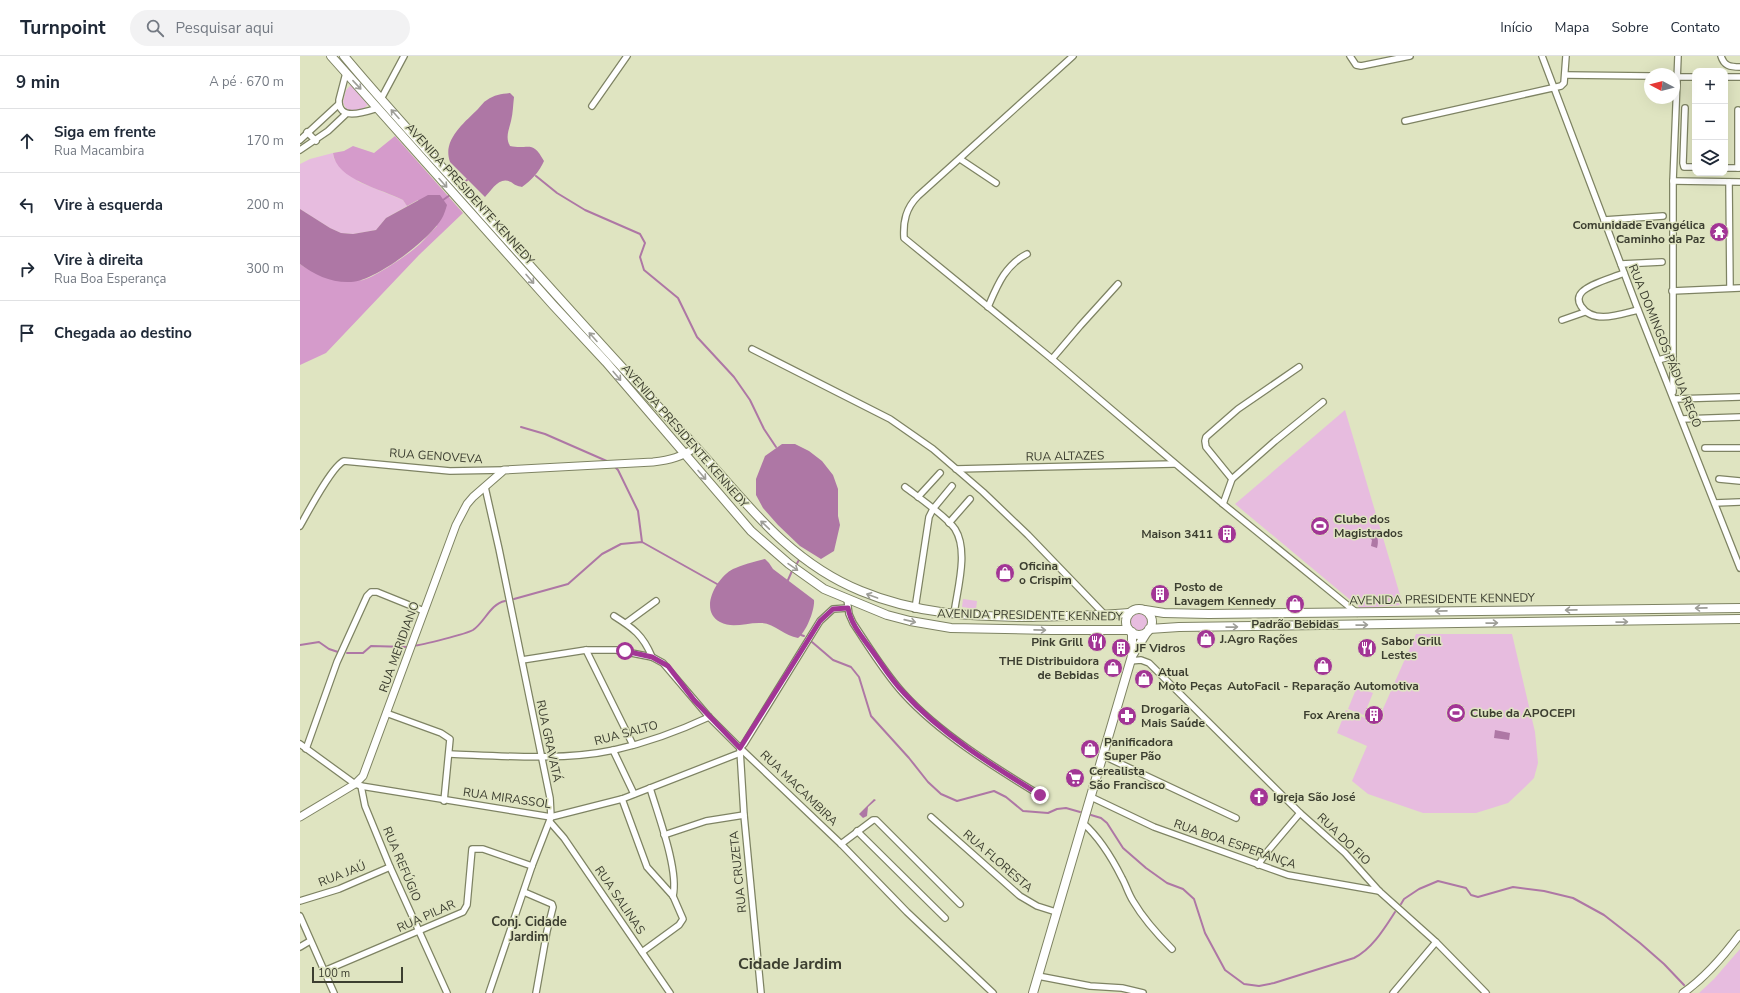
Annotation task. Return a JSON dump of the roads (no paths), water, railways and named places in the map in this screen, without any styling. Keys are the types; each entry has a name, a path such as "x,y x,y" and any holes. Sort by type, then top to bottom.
{"main road":[{"name":"AVENIDA PRESIDENTE KENNEDY","path":"331,56 553,305 606,362 751,531 770,549 824,589 848,603 910,621 951,628 1130,631 1139,635 1148,631 1179,627 1740,619"},
{"name":"AVENIDA PRESIDENTE KENNEDY","path":"344,56 554,294 696,447 759,519 798,555 825,574 848,586 915,609 954,614 1009,617 1105,615 1129,613 1137,609 1179,614 1740,608"},
{"path":"1658,608 1656,615 1658,621"},
{"path":"1033,993 1056,912 1104,756 1131,659 1148,631 1152,620 1145,610"},
{"name":"AVENIDA PRESIDENTE KENNEDY","path":"1129,613 1126,621 1130,631"},
{"path":"1319,613 1319,625"},
{"path":"1130,631 1131,659"}],"street":[{"path":"381,99 404,56"},
{"path":"592,106 627,56"},
{"path":"1073,56 910,204 906,215 904,238 1052,359 1222,504 1358,613"},
{"path":"1350,56 1353,63 1361,66 1410,56"},
{"name":"RUA DOMINGOS PÁDUA REGO","path":"1542,56 1638,310 1740,568"},
{"path":"1405,121 1561,86 1564,83 1566,75 1566,56"},
{"path":"1676,68 1678,56"},
{"path":"1721,56 1722,62 1726,65 1732,67 1740,66"},
{"path":"300,140 339,104 346,73"},
{"path":"1566,75 1644,76"},
{"path":"1680,77 1692,77"},
{"path":"1728,77 1740,77"},
{"path":"339,104 343,111 350,115 378,108"},
{"path":"1674,104 1672,291 1674,398 1740,397"},
{"path":"1685,108 1683,163 1684,167 1692,167"},
{"path":"1728,168 1739,168 1738,110"},
{"path":"300,150 316,141 346,114"},
{"path":"307,132 316,141"},
{"path":"960,159 996,183"},
{"path":"1673,181 1740,182"},
{"path":"1729,182 1730,288"},
{"path":"1604,220 1663,216"},
{"path":"988,307 1006,271 1012,263 1027,254"},
{"path":"1621,264 1662,262"},
{"path":"1585,312 1579,302 1579,297 1583,291 1624,273"},
{"path":"1052,359 1118,284"},
{"path":"1672,291 1740,288"},
{"path":"1562,320 1585,312 1601,317 1617,316 1638,310"},
{"path":"752,349 890,419 933,449 1028,535 1105,615"},
{"path":"1658,360 1673,356"},
{"path":"1232,479 1206,447 1206,437 1238,409 1299,367"},
{"path":"1222,504 1232,479 1274,441 1323,402"},
{"path":"1682,419 1740,417"},
{"name":"RUA GENOVEVA","path":"300,526 338,464 344,461 450,471 504,470 672,460 685,455 696,447"},
{"path":"1706,448 1740,448"},
{"name":"RUA ALTAZES","path":"956,469 1174,464"},
{"name":"RUA MERIDIANO","path":"301,814 358,785 366,770 424,611 463,511 473,497 504,470"},
{"path":"918,497 940,473"},
{"path":"1719,480 1740,481"},
{"path":"915,609 928,521 934,509 952,486"},
{"name":"RUA GRAVATÁ","path":"485,487 550,798 551,819 532,866 489,993"},
{"path":"905,487 934,509 949,523 957,534 962,562 954,614"},
{"path":"949,523 970,499"},
{"path":"1715,503 1740,502"},
{"path":"306,749 337,662 367,596 371,592 377,592 424,611"},
{"path":"626,623 656,601"},
{"path":"740,750 820,621 833,609 848,603 853,623 894,682 911,701 984,760 1040,795"},
{"path":"614,616 626,623 642,638 652,657"},
{"path":"586,650 633,745"},
{"name":"RUA MACAMBIRA","path":"522,660 586,650 625,651 652,657 668,666 709,717 740,750 841,844 907,912 993,993"},
{"name":"RUA DO FIO","path":"1131,659 1149,663 1300,813 1345,853 1379,891 1436,942 1486,993"},
{"path":"386,713 448,736 450,741 450,754 444,801"},
{"name":"RUA SALTO","path":"450,754 541,756 588,754 633,745 682,729 709,717"},
{"name":"RUA MIRASSOL","path":"300,744 358,785 551,819 622,799 740,750"},
{"path":"614,750 634,794"},
{"name":"RUA CRUZETA","path":"740,750 744,815 761,993"},
{"path":"1104,756 1236,818"},
{"name":"RUA REFÚGIO","path":"358,785 390,867 446,993"},
{"path":"650,788 664,835 675,884 673,896"},
{"name":"RUA BOA ESPERANÇA","path":"1091,797 1154,827 1258,865 1294,876 1379,891"},
{"path":"622,799 646,868 673,896 683,915 682,922 642,952"},
{"path":"1258,865 1300,813"},
{"path":"664,835 706,821 744,815"},
{"name":"RUA FLORESTA","path":"931,816 1020,896 1037,906 1056,912"},
{"name":"RUA SALINAS","path":"551,819 670,993"},
{"path":"841,844 873,820 877,820 960,904"},
{"path":"1083,823 1102,843 1136,906 1153,929 1172,948"},
{"path":"857,831 945,918"},
{"name":"RUA PILAR","path":"324,971 418,932 465,910 468,894 470,854 472,849 483,849 532,866"},
{"name":"RUA JAÚ","path":"300,901 339,889 390,867"},
{"path":"524,892 548,901 553,907 547,931 536,993"},
{"path":"300,916 334,993"},
{"path":"1683,993 1703,978 1721,960 1740,934"},
{"path":"300,947 310,941"},
{"path":"1393,993 1436,942"},
{"path":"1038,976 1090,986 1122,988 1143,993"}],"waterway":[{"path":"536,176 557,193 585,210 640,234 645,243 640,257 644,270 678,298 697,337 734,377 750,400 764,429 776,447"},
{"path":"462,185 467,180"},
{"path":"443,200 450,195"},
{"path":"521,427 545,434 609,462"},
{"path":"614,466 618,470 638,511 642,542"},
{"path":"514,599 568,584 602,554 621,544 642,542 717,584"},
{"path":"796,565 799,560"},
{"path":"788,580 792,571"},
{"path":"413,646 444,639 473,630 481,623 491,609 505,601"},
{"path":"300,645 319,642 329,649 338,652"},
{"path":"812,642 833,660 851,667 859,677 871,716 909,758 928,782 941,794 957,801 994,791 1006,797 1023,811 1048,813 1057,809 1066,808 1080,812"},
{"path":"347,653 363,653 371,646 408,647"},
{"path":"1091,815 1101,818 1107,823 1123,848 1146,868 1167,883 1183,889 1194,899 1205,933 1225,970 1244,984 1259,986 1274,983 1354,958 1372,944 1395,912"},
{"path":"1401,904 1404,899 1419,889 1438,881 1466,888 1471,895 1478,897 1513,887 1544,891 1573,898 1604,915 1640,943 1664,964 1684,985"}],"place":[{"name":"Comunidade Evangélica Caminho da Paz","path":"1719,232"},
{"name":"Clube dos Magistrados","path":"1320,526"},
{"name":"Maison 3411","path":"1227,534"},
{"name":"Oficina o Crispim","path":"1005,573"},
{"name":"Posto de Lavagem Kennedy","path":"1160,594"},
{"name":"Padrão Bebidas","path":"1295,604"},
{"name":"J.Agro Rações","path":"1206,639"},
{"name":"Pink Grill","path":"1097,642"},
{"name":"JF Vidros","path":"1121,648"},
{"name":"Sabor Grill Lestes","path":"1367,648"},
{"name":"AutoFacil - Reparação Automotiva","path":"1323,666"},
{"name":"THE Distribuidora de Bebidas","path":"1113,668"},
{"name":"Atual Moto Peças","path":"1144,679"},
{"name":"Clube da APOCEPI","path":"1456,713"},
{"name":"Fox Arena","path":"1374,715"},
{"name":"Drogaria Mais Saúde","path":"1127,716"},
{"name":"Panificadora Super Pão","path":"1090,749"},
{"name":"Cerealista São Francisco","path":"1075,778"},
{"name":"Igreja São José","path":"1259,797"}],"district":[{"name":"Conj. Cidade Jardim","path":"529,930"},
{"name":"Cidade Jardim","path":"790,964"}]}
